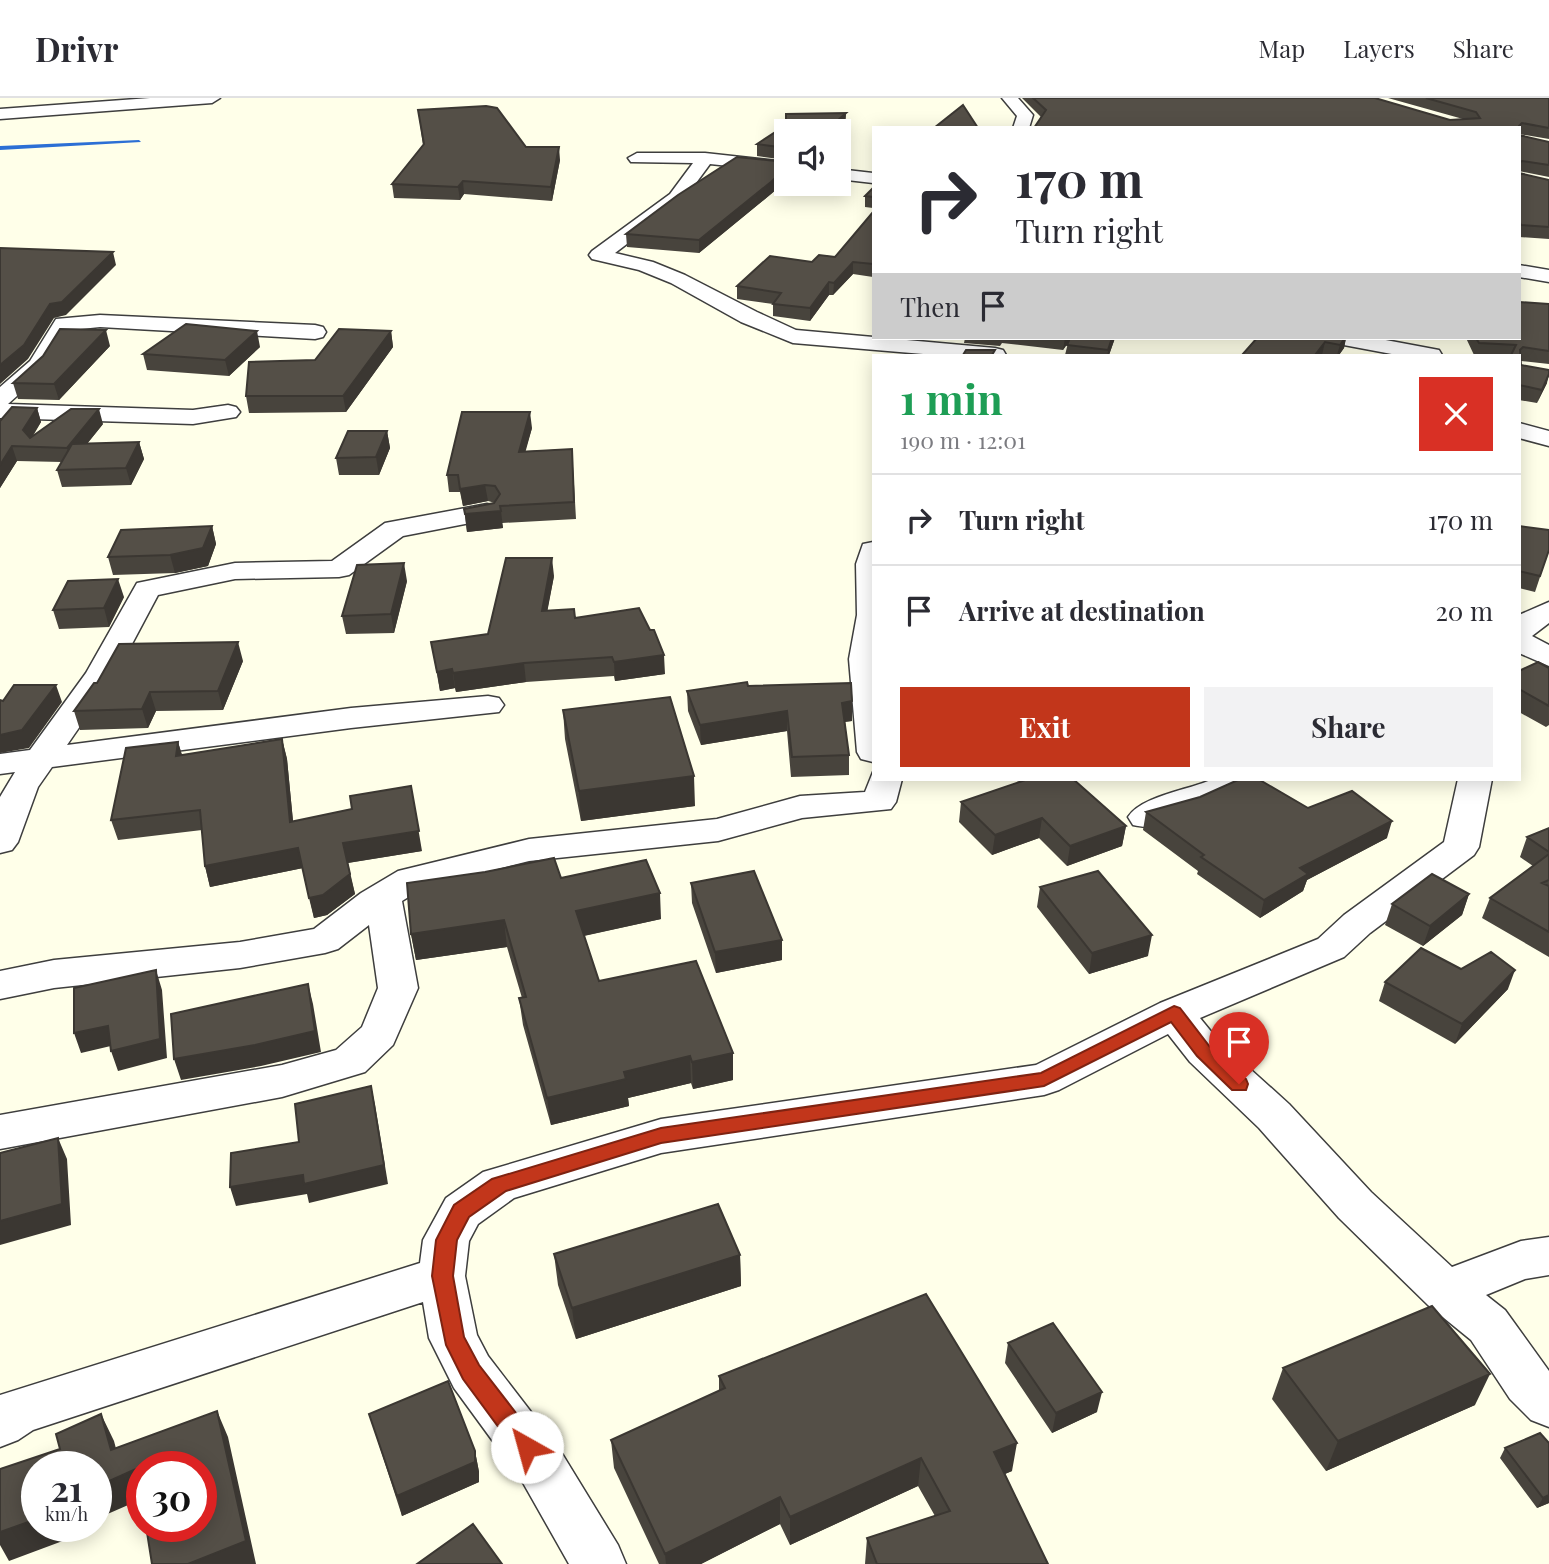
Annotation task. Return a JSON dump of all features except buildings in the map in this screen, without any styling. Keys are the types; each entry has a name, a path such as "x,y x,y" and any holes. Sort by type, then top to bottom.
{"street":[{"path":"0,114 212,98"},
{"path":"1010,98 1025,115 1022,126"},
{"path":"637,158 705,158 774,166"},
{"path":"705,158 677,198 599,255 646,266 678,279 749,317 793,336 826,337 974,354"},
{"path":"851,175 872,178"},
{"path":"1521,271 1549,275"},
{"path":"1,410 38,365 64,324 100,321 315,332"},
{"path":"1352,340 1426,354"},
{"path":"1,410 193,417 228,412"},
{"path":"1521,431 1549,439"},
{"path":"0,842 21,787 101,674 147,589 235,571 339,569 394,529 486,512"},
{"path":"872,555 872,615 864,659 872,745"},
{"path":"1521,630 1528,622 1549,611"},
{"path":"1521,642 1549,657"},
{"path":"0,764 351,718 488,705"},
{"path":"0,985 54,974 240,955 324,940 411,879 529,850 718,830 800,807 879,802 884,781"},
{"path":"1144,817 1149,813 1207,795 1235,781"},
{"path":"599,1564 541,1464 471,1372 453,1338 442,1276 446,1240 461,1211 499,1185 661,1136 1044,1079 1174,1013 1331,948 1357,924 1461,847 1475,781"},
{"path":"0,1132 282,1081 350,1061 379,1035 398,988 383,897"},
{"path":"1174,1013 1204,1051 1274,1116 1355,1205 1445,1291 1488,1325 1528,1383 1549,1404"},
{"path":"1445,1291 1521,1260 1549,1256"},
{"path":"0,1424 17,1412 442,1276"}],"waterway":[{"path":"0,148 139,141"}],"route":[{"path":"527,1447 471,1372 453,1338 442,1276 446,1240 461,1211 499,1185 661,1136 1044,1079 1174,1013 1204,1051 1239,1084"}]}
